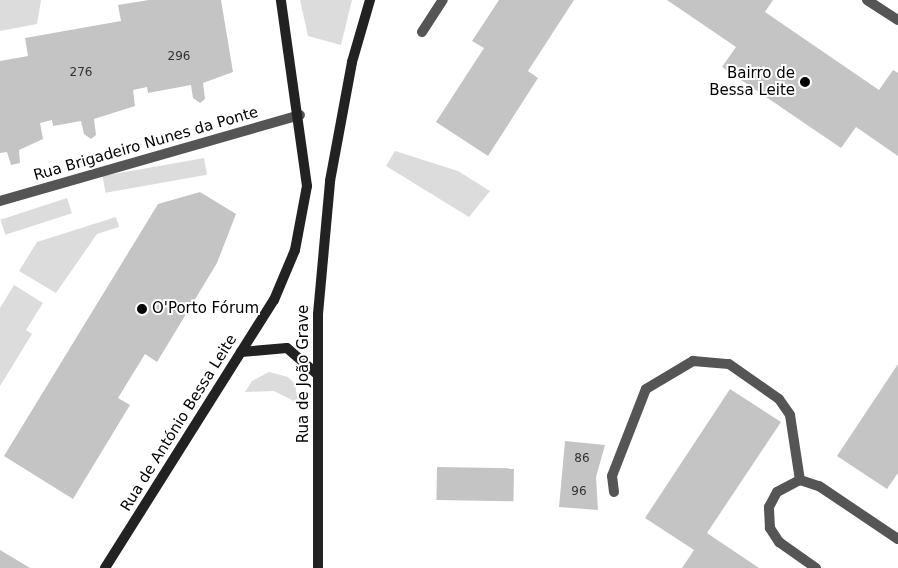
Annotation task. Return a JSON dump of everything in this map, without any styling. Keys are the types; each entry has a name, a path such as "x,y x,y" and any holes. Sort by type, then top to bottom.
{"main road":[{"name":"Rua de António Bessa Leite","path":"106,568 274,300 295,250 307,186 300,116 281,0"},
{"name":"Rua de João Grave","path":"318,568 318,314 330,181 352,62 370,0"},
{"path":"241,352 287,348 317,374"}],"street":[{"path":"422,32 443,0"},
{"path":"868,0 898,20"},
{"name":"Rua Brigadeiro Nunes da Ponte","path":"0,201 300,116"},
{"path":"614,492 612,476 646,389 693,361 729,364 780,399 790,415 800,480"},
{"path":"816,568 778,542 770,528 769,506 777,492 800,480 819,486 898,538"}],"shaded area":[{"path":"0,0 41,0 37,24 0,31"},
{"path":"300,0 352,0 341,45 308,36"},
{"path":"395,151 458,171 490,191 469,217 386,166"},
{"path":"204,158 207,175 106,193 103,176"},
{"path":"67,198 72,213 5,235 0,220"},
{"path":"116,217 119,227 97,234 56,293 19,271 37,242"},
{"path":"14,285 43,303 26,330 32,334 0,386 0,308"},
{"path":"269,372 288,377 295,384 298,403 274,391 245,392 252,381"}],"building":[{"path":"149,0 221,0 233,72 203,83 205,99 200,103 193,98 191,85 148,93 147,87 133,90 135,106 94,119 96,135 91,139 84,134 81,121 53,126 52,120 40,123 43,139 19,150 20,163 11,165 7,152 0,153 0,61 28,56 25,38 121,21 118,5"},
{"path":"499,0 574,0 528,71 538,78 488,156 436,122 484,48 472,41"},
{"name":"Bairro de Bessa Leite","path":"667,0 773,0 765,12 879,90 893,70 898,73 898,156 856,127 841,148 722,67 736,47"},
{"name":"O'Porto Fórum","path":"200,192 236,214 217,263 157,362 145,354 118,398 130,405 73,499 4,456 158,204"},
{"path":"898,364 898,473 887,489 837,456"},
{"path":"730,389 781,422 707,533 759,568 682,568 694,550 645,518"},
{"path":"565,441 605,445 596,477 598,510 559,507"},
{"path":"437,467 514,468 513,501 436,500"},
{"path":"0,550 30,568 0,568"}],"place":[{"name":"Bairro de Bessa Leite","path":"805,82"},
{"name":"O'Porto Fórum","path":"142,309"}]}
